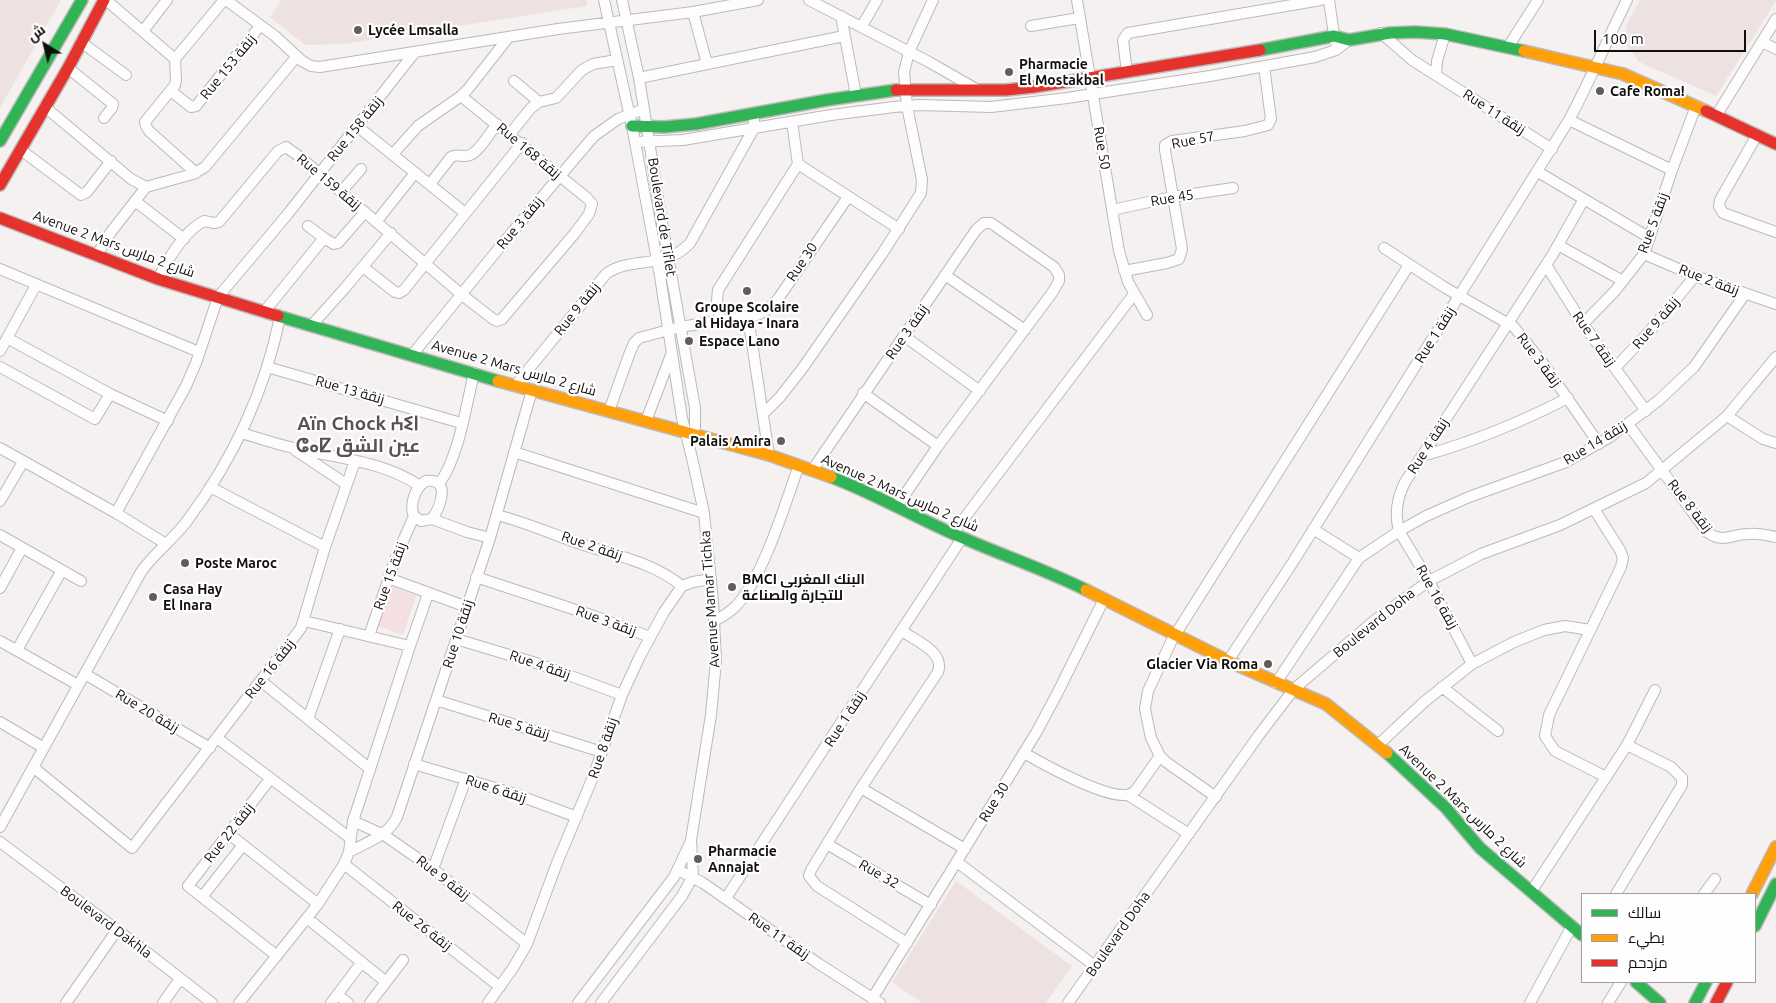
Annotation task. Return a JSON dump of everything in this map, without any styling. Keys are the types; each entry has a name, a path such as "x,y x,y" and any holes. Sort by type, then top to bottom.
{"street":[{"path":"0,141 82,0"},
{"path":"0,185 105,0 175,59"},
{"path":"143,31 167,0"},
{"path":"196,173 146,126 147,118 171,91 176,82 175,59 225,0 307,64 320,67 608,22 693,12 758,0"},
{"name":"Boulevard de Tiflet","path":"604,0 630,114 672,354 689,434"},
{"name":"Boulevard de Tiflet","path":"622,0 644,109 695,408 689,434"},
{"path":"809,0 862,26 979,90"},
{"path":"862,26 877,0"},
{"path":"764,413 793,380 899,229 919,197 922,187 904,72 909,52 933,0"},
{"name":"Rue 50","path":"1077,0 1124,271 1134,294 1147,315"},
{"path":"1127,72 1123,40 1128,33 1288,3 1321,0"},
{"path":"1329,0 1336,50"},
{"path":"1508,47 1538,0"},
{"name":"Rue 1 زنقة","path":"1228,661 1552,149 1587,86 1627,0"},
{"path":"693,12 707,64"},
{"path":"841,16 856,95"},
{"path":"1031,26 1079,18"},
{"path":"1716,116 1776,19"},
{"name":"Rue 153 زنقة","path":"171,91 190,107 196,106 260,26"},
{"path":"635,142 683,140 858,112 908,106 991,107 1093,94 1315,57 1336,50 1349,40 1381,33 1415,32 1445,34 1595,66 1623,74 1653,86 1776,144"},
{"name":"Rue 11 زنقة","path":"1381,33 1403,53 1552,149"},
{"path":"1436,75 1437,61 1445,34"},
{"path":"638,78 844,36"},
{"path":"632,126 688,125 856,95 906,90 1006,90 1090,79 1218,58 1334,36 1349,40"},
{"path":"392,154 418,126 461,96 508,38"},
{"path":"81,42 126,75"},
{"path":"1762,42 1776,49"},
{"name":"Rue 158 زنقة","path":"218,297 415,52"},
{"path":"96,256 146,187 196,173 208,163 297,56"},
{"path":"510,134 526,113 539,102 556,98 587,67 617,60"},
{"name":"Rue 57","path":"1124,271 1173,262 1182,255 1182,242 1172,197 1165,150 1166,143 1262,128 1270,123 1264,66"},
{"path":"68,68 113,104 104,118"},
{"path":"514,81 539,102"},
{"name":"Rue 168 زنقة","path":"461,96 510,134 592,204 592,209 575,233 507,315 497,321"},
{"name":"Rue 5 زنقة","path":"1583,324 1623,281 1644,254 1696,106"},
{"path":"45,107 131,178 146,187"},
{"name":"Rue 3 زنقة","path":"412,355 560,176 601,130 630,114 644,109"},
{"path":"754,113 754,128"},
{"path":"1569,120 1672,170"},
{"path":"720,321 717,296 719,289 798,164 792,122"},
{"path":"430,184 451,157 456,154 467,156 474,153 497,124"},
{"path":"357,126 465,213"},
{"name":"Rue 9 زنقة","path":"515,386 606,274 618,268 668,258 682,251 690,242 754,128"},
{"path":"1757,135 1720,200 1719,206 1722,213 1776,232"},
{"path":"363,267 395,292 399,293 404,290 522,144"},
{"name":"Rue 159 زنقة","path":"158,279 164,267 184,239 202,222 207,221 214,224 219,222 281,148 286,147 461,294 497,321"},
{"path":"21,150 81,195 87,192 111,161"},
{"path":"798,164 899,229"},
{"path":"341,192 361,169"},
{"path":"1538,172 1650,238"},
{"path":"376,222 415,173"},
{"name":"Rue 45","path":"1112,210 1172,197 1233,188"},
{"name":"Rue 30","path":"609,411 634,343 642,336 680,327 748,317 767,310 778,299 848,197"},
{"name":"Rue 4 زنقة","path":"1399,531 1396,515 1399,493 1507,322 1546,265 1584,199"},
{"path":"135,201 184,239"},
{"path":"308,226 334,244 338,243 365,212"},
{"name":"Avenue 2 Mars شارع 2 مارس","path":"0,218 158,279 280,317 515,386 770,455 812,469 897,506 957,536 1066,580 1174,637 1314,698 1333,709 1378,745 1446,808 1480,848 1581,934"},
{"name":"Rue 3 زنقة","path":"812,469 976,230 987,222 1046,262 1059,275 1059,281 1052,293 1025,330"},
{"path":"311,326 390,233"},
{"path":"264,312 324,238"},
{"path":"1558,245 1623,281"},
{"name":"Rue 3 زنقة","path":"1384,248 1459,296 1514,327 1600,444"},
{"name":"Rue 2 زنقة","path":"1644,254 1695,276 1776,304"},
{"path":"1216,796 1160,756 1151,738 1146,714 1148,691 1174,637 1409,265"},
{"name":"Rue 7 زنقة","path":"1546,265 1583,324 1646,411"},
{"path":"0,269 199,352"},
{"path":"897,506 938,446 1025,330 945,276"},
{"name":"Rue 9 زنقة","path":"1615,368 1648,333 1695,276"},
{"path":"0,350 36,285"},
{"path":"957,536 1134,294"},
{"name":"Rue 14 زنقة","path":"1399,531 1426,516 1469,497 1557,466 1600,444 1646,411 1694,366 1744,294"},
{"path":"116,513 186,386 218,297"},
{"path":"0,826 141,572 188,520 241,433 257,398 280,317"},
{"path":"748,317 770,455"},
{"path":"904,336 980,390"},
{"path":"6,338 110,394 168,421"},
{"path":"646,421 672,354"},
{"name":"Boulevard Doha","path":"1068,1003 1294,690 1375,620 1429,581 1481,554 1560,525 1646,483 1727,416 1776,356"},
{"path":"0,366 95,419 110,394"},
{"name":"Rue 13 زنقة","path":"267,367 462,423"},
{"path":"439,484 446,475 451,462 474,373"},
{"name":"Rue 10 زنقة","path":"350,852 384,835 394,824 397,817 497,516 532,390"},
{"path":"864,393 938,446"},
{"path":"1422,456 1483,436 1531,417 1568,398"},
{"path":"1727,416 1763,439 1776,443"},
{"name":"Rue 8 زنقة","path":"1628,424 1710,535 1724,539 1748,534 1776,537"},
{"path":"241,433 293,448 355,461 403,475 420,486"},
{"name":"Avenue Mamar Tichka","path":"689,434 690,448 704,513 716,661 713,697 691,840 693,876"},
{"path":"0,448 116,513 166,544"},
{"path":"293,448 346,484"},
{"path":"514,452 704,513"},
{"name":"Rue 16 زنقة","path":"33,767 132,848 293,640 304,621 325,547 355,461"},
{"path":"0,501 23,462"},
{"path":"714,621 736,606 753,581 773,536 799,465"},
{"path":"432,519 438,509 442,490 439,484 430,480 420,486 411,509 414,516 421,521 432,519 460,530 490,538"},
{"path":"210,486 325,547"},
{"path":"1594,509 1623,558 1616,578 1549,715 1544,731 1545,736 1555,751 1606,777"},
{"name":"Rue 15 زنقة","path":"369,636 388,578 406,531 414,516"},
{"name":"Rue 2 زنقة","path":"497,516 529,524 582,544 650,566 665,573 682,586"},
{"path":"1313,529 1359,558"},
{"path":"1276,683 1359,558 1399,531"},
{"name":"Rue 16 زنقة","path":"1399,531 1429,581 1472,664"},
{"path":"0,535 81,581"},
{"name":"Rue 1 زنقة","path":"726,898 902,631 957,536"},
{"path":"0,588 22,548"},
{"path":"17,650 62,570"},
{"name":"Rue 3 زنقة","path":"476,577 650,637"},
{"path":"388,578 467,607"},
{"path":"682,586 710,579"},
{"name":"Rue 8 زنقة","path":"488,1003 527,944 556,863 577,817 622,695 650,637 682,586"},
{"path":"239,1003 318,904 350,852 353,821 428,594"},
{"name":"Rue 30","path":"876,1001 907,943 1055,699 1104,600"},
{"path":"304,621 410,646"},
{"path":"1378,745 1442,687 1472,664 1514,642 1544,630 1566,626 1590,630"},
{"path":"308,719 340,629"},
{"path":"902,631 936,655 940,668 827,844 811,870 810,878 817,886 907,943"},
{"name":"Rue 4 زنقة","path":"456,639 547,667 622,695"},
{"path":"0,641 78,685"},
{"name":"Rue 20 زنقة","path":"85,674 210,748"},
{"path":"261,681 370,768"},
{"path":"1442,687 1498,731"},
{"path":"1531,892 1627,745 1655,690"},
{"name":"Rue 5 زنقة","path":"436,700 602,752"},
{"path":"0,722 44,748"},
{"path":"217,738 350,838"},
{"path":"1617,893 1682,785 1682,778 1671,767 1627,745"},
{"path":"1024,753 1090,786 1112,793 1128,795 1189,834"},
{"path":"1128,795 1136,790 1160,756"},
{"name":"Rue 6 زنقة","path":"414,764 512,793 577,817"},
{"name":"Rue 22 زنقة","path":"243,845 202,897 188,886 270,778"},
{"path":"433,869 466,779"},
{"path":"862,788 965,849"},
{"name":"Rue 9 زنقة","path":"353,821 384,835 433,869 527,944"},
{"path":"228,834 318,904"},
{"name":"Avenue Mamar Tichka","path":"578,1003 678,870 691,840"},
{"path":"0,856 3,844"},
{"name":"Boulevard Dakhla","path":"3,844 212,1003"},
{"name":"Rue 32","path":"827,844 931,905"},
{"path":"1753,893 1776,847"},
{"path":"957,862 1095,966"},
{"name":"Rue 26 زنقة","path":"344,864 500,987"},
{"name":"Rue 11 زنقة","path":"678,870 693,876 819,964 876,1001"},
{"path":"603,1002 682,896 693,876"},
{"path":"1705,893 1715,879"},
{"path":"1756,924 1776,884"},
{"path":"202,897 277,956"},
{"path":"307,918 386,982"},
{"path":"1530,1003 1572,926"},
{"path":"66,1003 118,930"},
{"path":"370,1003 403,960"},
{"path":"348,1003 334,999 362,962"},
{"path":"163,1003 180,979"},
{"path":"1608,1003 1620,983"},
{"path":"1639,983 1660,1003"},
{"path":"1696,1003 1706,983"},
{"path":"1716,1003 1726,983"}],"shaded area":[{"path":"0,0 61,0 0,108"},
{"name":"Lycée Lmsalla","path":"281,0 586,0 587,6 343,44 305,45 270,17"},
{"path":"1640,0 1776,1 1716,96 1639,62 1627,46 1626,26"},
{"path":"392,587 416,596 403,635 378,626"},
{"path":"956,881 1072,966 1046,1003 922,1003 892,982"}],"traffic: fast":[{"path":"0,141 82,0"},
{"path":"1260,50 1334,36 1349,40 1390,33 1415,32 1445,34 1524,51"},
{"path":"632,126 664,127 696,124 827,100 896,90"},
{"path":"278,316 498,381"},
{"path":"831,477 946,531 1086,590"},
{"path":"1387,753 1446,808 1480,848 1581,934"},
{"path":"1756,924 1776,884"},
{"path":"1637,983 1660,1003"},
{"path":"1695,1003 1705,983"}],"traffic: slow":[{"path":"1524,51 1623,74 1706,111"},
{"path":"498,381 769,455 831,477"},
{"path":"1086,590 1228,661 1326,704 1387,753"},
{"path":"1753,893 1776,847"}],"traffic: jam":[{"path":"0,185 68,68 104,0"},
{"path":"896,90 1006,90 1034,87 1260,50"},
{"path":"1706,111 1776,144"},
{"path":"0,218 158,279 278,316"},
{"path":"1716,1003 1726,983"}],"place":[{"name":"Lycée Lmsalla","path":"358,30"},
{"name":"Pharmacie El Mostakbal","path":"1009,72"},
{"name":"Cafe Roma!","path":"1600,91"},
{"name":"Groupe Scolaire al Hidaya - Inara","path":"747,291"},
{"name":"Espace Lano","path":"689,341"},
{"name":"Palais Amira","path":"781,441"},
{"name":"Poste Maroc","path":"185,563"},
{"name":"BMCI البنك المغربي للتجارة والصناعة","path":"732,587"},
{"name":"Casa Hay El Inara","path":"153,597"},
{"name":"Glacier Via Roma","path":"1268,664"},
{"name":"Pharmacie Annajat","path":"698,859"}],"district":[{"name":"Aïn Chock ⵄⵉⵏ ⵛⴰⵇ عين الشق","path":"358,435"}]}
